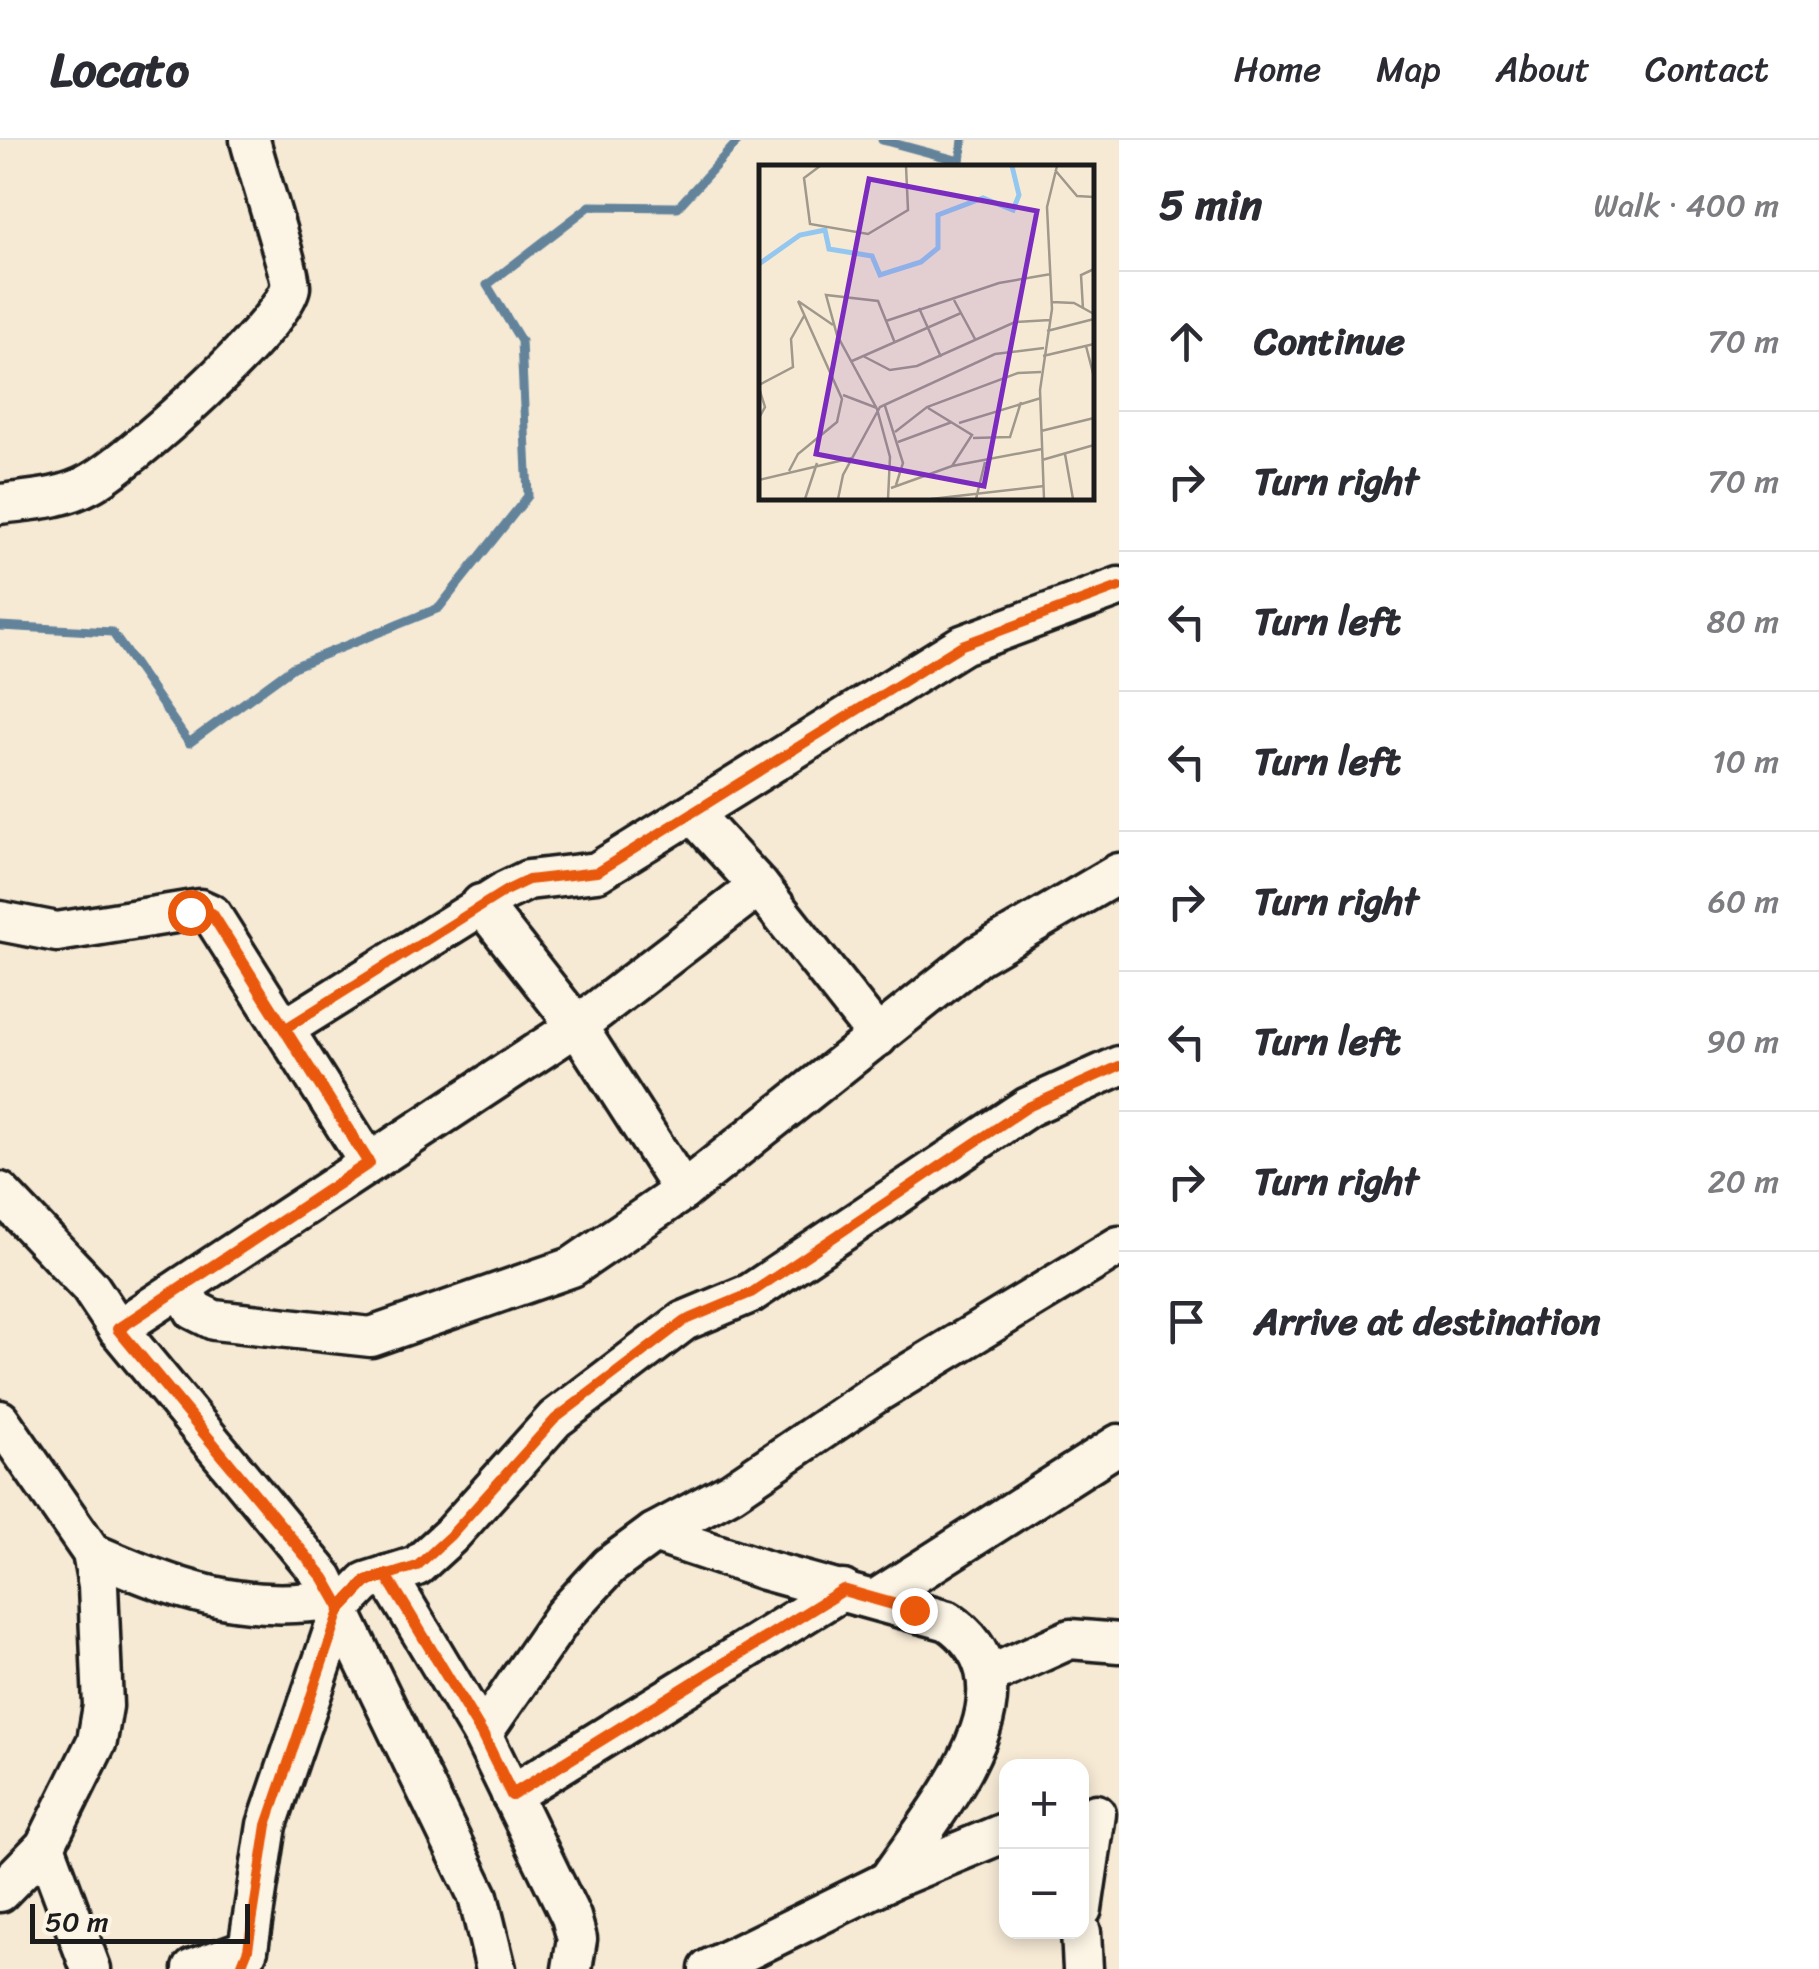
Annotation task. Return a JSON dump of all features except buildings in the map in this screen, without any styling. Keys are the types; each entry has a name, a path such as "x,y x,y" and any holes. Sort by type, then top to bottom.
{"street":[{"path":"0,504 59,496 108,474 200,395 284,302 290,276 250,140"},
{"path":"286,1028 481,904 528,880 597,872 962,645 1119,587"},
{"path":"693,814 759,886 878,1037"},
{"path":"182,1287 194,1310 214,1320 372,1337 572,1267 683,1191 979,955 1119,873"},
{"path":"118,1329 577,1026 759,886"},
{"path":"481,904 577,1026 683,1191"},
{"path":"0,921 57,932 200,910 212,914 369,1163"},
{"path":"193,1969 244,1959 267,1826 338,1604 366,1582 417,1566 451,1536 555,1420 684,1321 751,1292 1028,1107 1119,1066"},
{"path":"0,1192 90,1287 118,1329 324,1578 478,1896 496,1969"},
{"path":"482,1734 564,1615 609,1566 654,1533 732,1492 878,1392 1119,1246"},
{"path":"0,1420 92,1553 98,1586 104,1706 98,1741 45,1846 0,1892"},
{"path":"512,1795 1119,1444"},
{"path":"654,1533 948,1621 964,1632 980,1654 988,1676 988,1708 974,1749 888,1881"},
{"path":"92,1553 182,1591 251,1605 338,1604"},
{"path":"386,1575 482,1734 571,1917 577,1939 572,1969"},
{"path":"988,1676 1070,1640 1119,1643"},
{"path":"1089,1869 1099,1813"},
{"path":"709,1969 888,1881 999,1835"},
{"path":"45,1846 91,1969"},
{"path":"1082,1939 1084,1969"}],"waterway":[{"path":"0,626 112,632 189,743 293,667 439,608 528,496 521,341 487,285 590,206 678,207 739,140"},
{"path":"882,140 960,161 963,140"}],"cycle path":[{"path":"286,1028 505,891 528,880 597,872 962,645 1119,587"},
{"path":"240,1969 248,1949 267,1825 341,1608 366,1582 417,1566 451,1535 555,1419 684,1321 751,1293 1028,1107 1119,1066"}],"route":[{"path":"190,912 212,914 369,1163 118,1329 324,1578 341,1608 366,1582 386,1575 482,1734 512,1795 843,1590 914,1610"}]}
